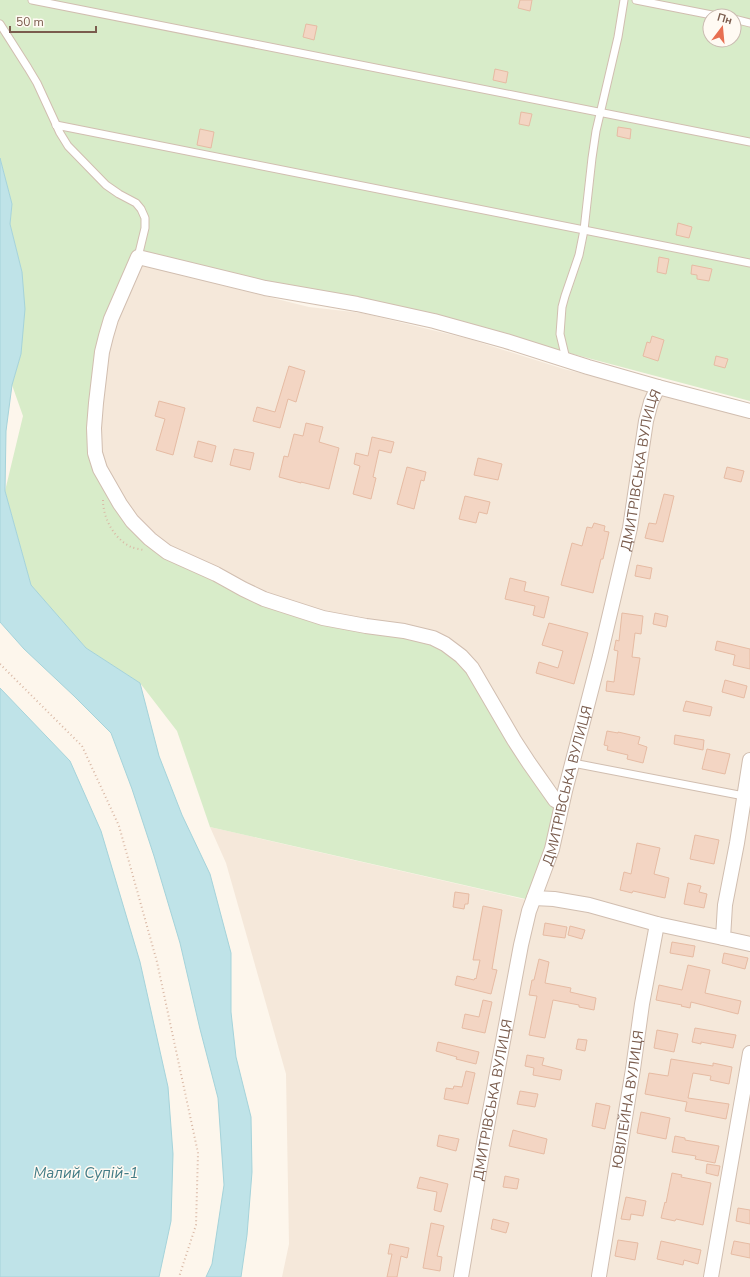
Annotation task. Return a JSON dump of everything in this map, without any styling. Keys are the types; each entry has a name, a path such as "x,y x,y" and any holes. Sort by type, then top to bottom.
{"street":[{"path":"562,804 555,800 529,763 472,668 461,656 445,644 433,638 404,631 366,626 316,616 264,599 216,574 167,552 150,539 132,521 120,504 100,469 95,453 94,428 97,389 106,336 138,257 259,287 358,304 426,319 506,341 658,387"},
{"name":"ДМИТРІВСЬКА ВУЛИЦЯ","path":"461,1277 483,1148 526,923 549,859 602,648 628,538 642,442 651,402 658,387 750,411"},
{"path":"723,938 725,905 738,837 750,760"},
{"path":"534,898 589,906 657,924 750,944"},
{"name":"ЮВІЛЕЙНА ВУЛИЦЯ","path":"599,1276 633,1069 642,1004 657,924"},
{"path":"711,1277 750,1053"}],"lane":[{"path":"32,0 750,142"},
{"path":"566,360 560,334 562,307 579,255 584,230 592,158 600,113 620,28 624,0"},
{"path":"636,0 702,13"},
{"path":"0,24 37,83 56,125 68,146 92,172 113,190 136,203 141,209 145,218 145,228 138,257"},
{"path":"56,125 750,263"},
{"path":"573,763 744,796"}],"path":[{"path":"0,664 82,746 119,826 157,962 198,1153 196,1225 179,1277"}],"shaded area":[{"path":"142,265 309,307 362,313 469,339 564,369 750,416 750,1277 282,1277 289,1244 286,1074 226,863 210,827 540,903 566,805 546,782 515,727 315,611 247,589 161,548 107,478 98,430 103,379 116,322"}],"green space":[{"path":"0,0 750,0 750,401 550,348 307,293 146,252 104,332 96,469 138,534 157,553 243,594 434,643 465,665 502,727 518,759 539,789 557,807 530,900 210,827 177,731 140,683 86,648 31,585 5,491 23,416 12,385 21,354 22,272 10,224 12,204 0,158"}],"water":[{"path":"0,158 12,204 10,224 22,272 25,309 21,354 12,385 6,431 5,491 31,585 86,648 140,683 159,756 182,815 210,874 231,953 231,1012 236,1057 251,1117 252,1172 247,1235 241,1277 206,1277 212,1264 224,1185 218,1098 180,943 132,789 111,733 24,649 0,622"},
{"name":"Малий Супій-1","path":"0,688 70,761 101,831 140,962 168,1087 173,1154 171,1221 159,1277 0,1277"}],"building":[{"path":"520,0 532,0 530,11 518,8"},
{"path":"306,24 317,26 314,40 303,37"},
{"path":"495,69 508,72 506,83 493,80"},
{"path":"521,112 532,114 529,126 519,124"},
{"path":"618,127 631,129 630,139 617,136"},
{"path":"200,129 214,132 211,148 197,145"},
{"path":"678,223 692,227 689,238 676,235"},
{"path":"659,257 669,259 666,274 657,272"},
{"path":"692,265 712,269 709,281 697,279 697,275 691,274"},
{"path":"652,336 664,340 658,361 643,356 647,342 650,343"},
{"path":"716,356 728,359 725,368 714,365"},
{"path":"289,366 305,371 296,402 288,399 280,428 253,421 257,407 275,412"},
{"path":"159,401 185,408 173,455 156,450 165,419 155,416"},
{"path":"306,423 323,427 319,442 339,448 329,489 279,477 284,456 288,457 294,434 303,436"},
{"path":"372,437 394,442 391,453 379,450 373,477 376,478 371,499 353,494 360,466 354,464 356,453 368,456"},
{"path":"198,441 216,446 212,462 194,457"},
{"path":"234,449 254,453 250,470 230,465"},
{"path":"478,458 502,464 498,480 474,475"},
{"path":"407,467 426,472 424,481 421,480 414,509 397,504"},
{"path":"727,467 744,471 741,482 724,478"},
{"path":"664,494 674,496 663,542 645,538 649,523 656,524"},
{"path":"465,496 490,502 487,514 479,512 476,523 459,519"},
{"path":"594,523 605,526 604,531 609,532 593,593 561,585 572,543 582,546 587,527 592,528"},
{"path":"637,565 652,568 650,579 635,576"},
{"path":"510,578 526,582 524,591 549,597 544,618 533,615 535,606 505,599"},
{"path":"622,613 643,616 641,634 635,633 632,657 640,658 634,695 606,691 607,681 614,682 618,651 614,650 616,640 619,641"},
{"path":"655,613 668,616 666,627 653,624"},
{"path":"549,623 588,633 574,684 536,673 539,662 558,668 563,651 542,645"},
{"path":"717,641 750,649 750,669 733,665 735,655 715,650"},
{"path":"725,680 747,686 744,698 722,692"},
{"path":"686,701 712,707 710,716 683,711"},
{"path":"607,731 640,737 638,744 647,747 643,763 627,759 628,755 607,750 608,746 604,745"},
{"path":"675,735 704,740 703,750 674,744"},
{"path":"707,749 730,754 725,774 702,769"},
{"path":"695,835 719,840 714,864 690,859"},
{"path":"637,843 660,848 654,874 669,878 665,898 633,891 632,893 620,890 624,872 631,874"},
{"path":"688,883 701,886 699,892 707,894 704,908 684,904"},
{"path":"455,892 469,894 468,904 465,904 464,909 453,907"},
{"path":"483,906 502,910 492,969 497,970 491,994 455,985 457,976 474,980 475,978 476,979 480,960 473,960"},
{"path":"545,923 567,927 565,938 543,935"},
{"path":"570,926 585,930 582,939 568,935"},
{"path":"672,942 695,946 693,957 670,953"},
{"path":"724,953 748,958 745,969 722,963"},
{"path":"539,959 549,962 545,983 571,988 570,992 596,998 594,1010 579,1007 579,1005 553,1000 545,1038 529,1035 537,996 529,995"},
{"path":"688,965 710,970 705,993 741,1001 738,1014 691,1002 690,1008 656,1000 659,985 682,990"},
{"path":"483,1000 492,1002 485,1033 462,1028 465,1014 479,1017"},
{"path":"695,1028 736,1035 733,1048 701,1042 701,1044 692,1042"},
{"path":"657,1030 678,1034 674,1052 654,1048"},
{"path":"578,1039 587,1040 585,1051 576,1049"},
{"path":"438,1042 479,1052 476,1064 456,1059 457,1057 436,1051"},
{"path":"527,1055 544,1058 542,1065 562,1070 560,1080 533,1075 534,1068 525,1066"},
{"path":"671,1059 713,1066 713,1063 732,1067 729,1084 710,1080 711,1076 693,1073 688,1098 729,1104 726,1119 685,1111 687,1102 645,1094 649,1073 668,1076"},
{"path":"466,1071 475,1073 468,1104 444,1099 446,1088 453,1089 454,1086 462,1087"},
{"path":"520,1091 538,1094 535,1107 517,1104"},
{"path":"596,1103 610,1106 605,1129 592,1126"},
{"path":"641,1112 670,1118 666,1139 637,1133"},
{"path":"513,1130 547,1139 544,1154 509,1146"},
{"path":"439,1135 459,1139 456,1151 437,1146"},
{"path":"675,1136 685,1138 685,1140 719,1146 715,1163 695,1159 696,1156 672,1152"},
{"path":"707,1164 720,1166 718,1176 706,1173"},
{"path":"672,1173 682,1175 681,1177 711,1183 703,1225 676,1219 675,1221 661,1218 665,1202 666,1203"},
{"path":"505,1176 519,1179 517,1189 503,1187"},
{"path":"420,1177 448,1184 441,1212 434,1210 437,1192 417,1188"},
{"path":"626,1197 646,1201 643,1216 631,1214 630,1220 621,1219"},
{"path":"738,1208 750,1210 750,1224 736,1221"},
{"path":"493,1219 509,1223 506,1233 491,1229"},
{"path":"431,1223 444,1226 437,1256 442,1257 440,1271 423,1268"},
{"path":"618,1240 638,1243 635,1260 615,1256"},
{"path":"661,1241 701,1250 698,1264 684,1260 683,1265 657,1259"},
{"path":"734,1241 750,1244 750,1258 731,1254"},
{"path":"390,1244 409,1248 407,1258 401,1256 397,1277 387,1277 392,1254 388,1254"}]}
